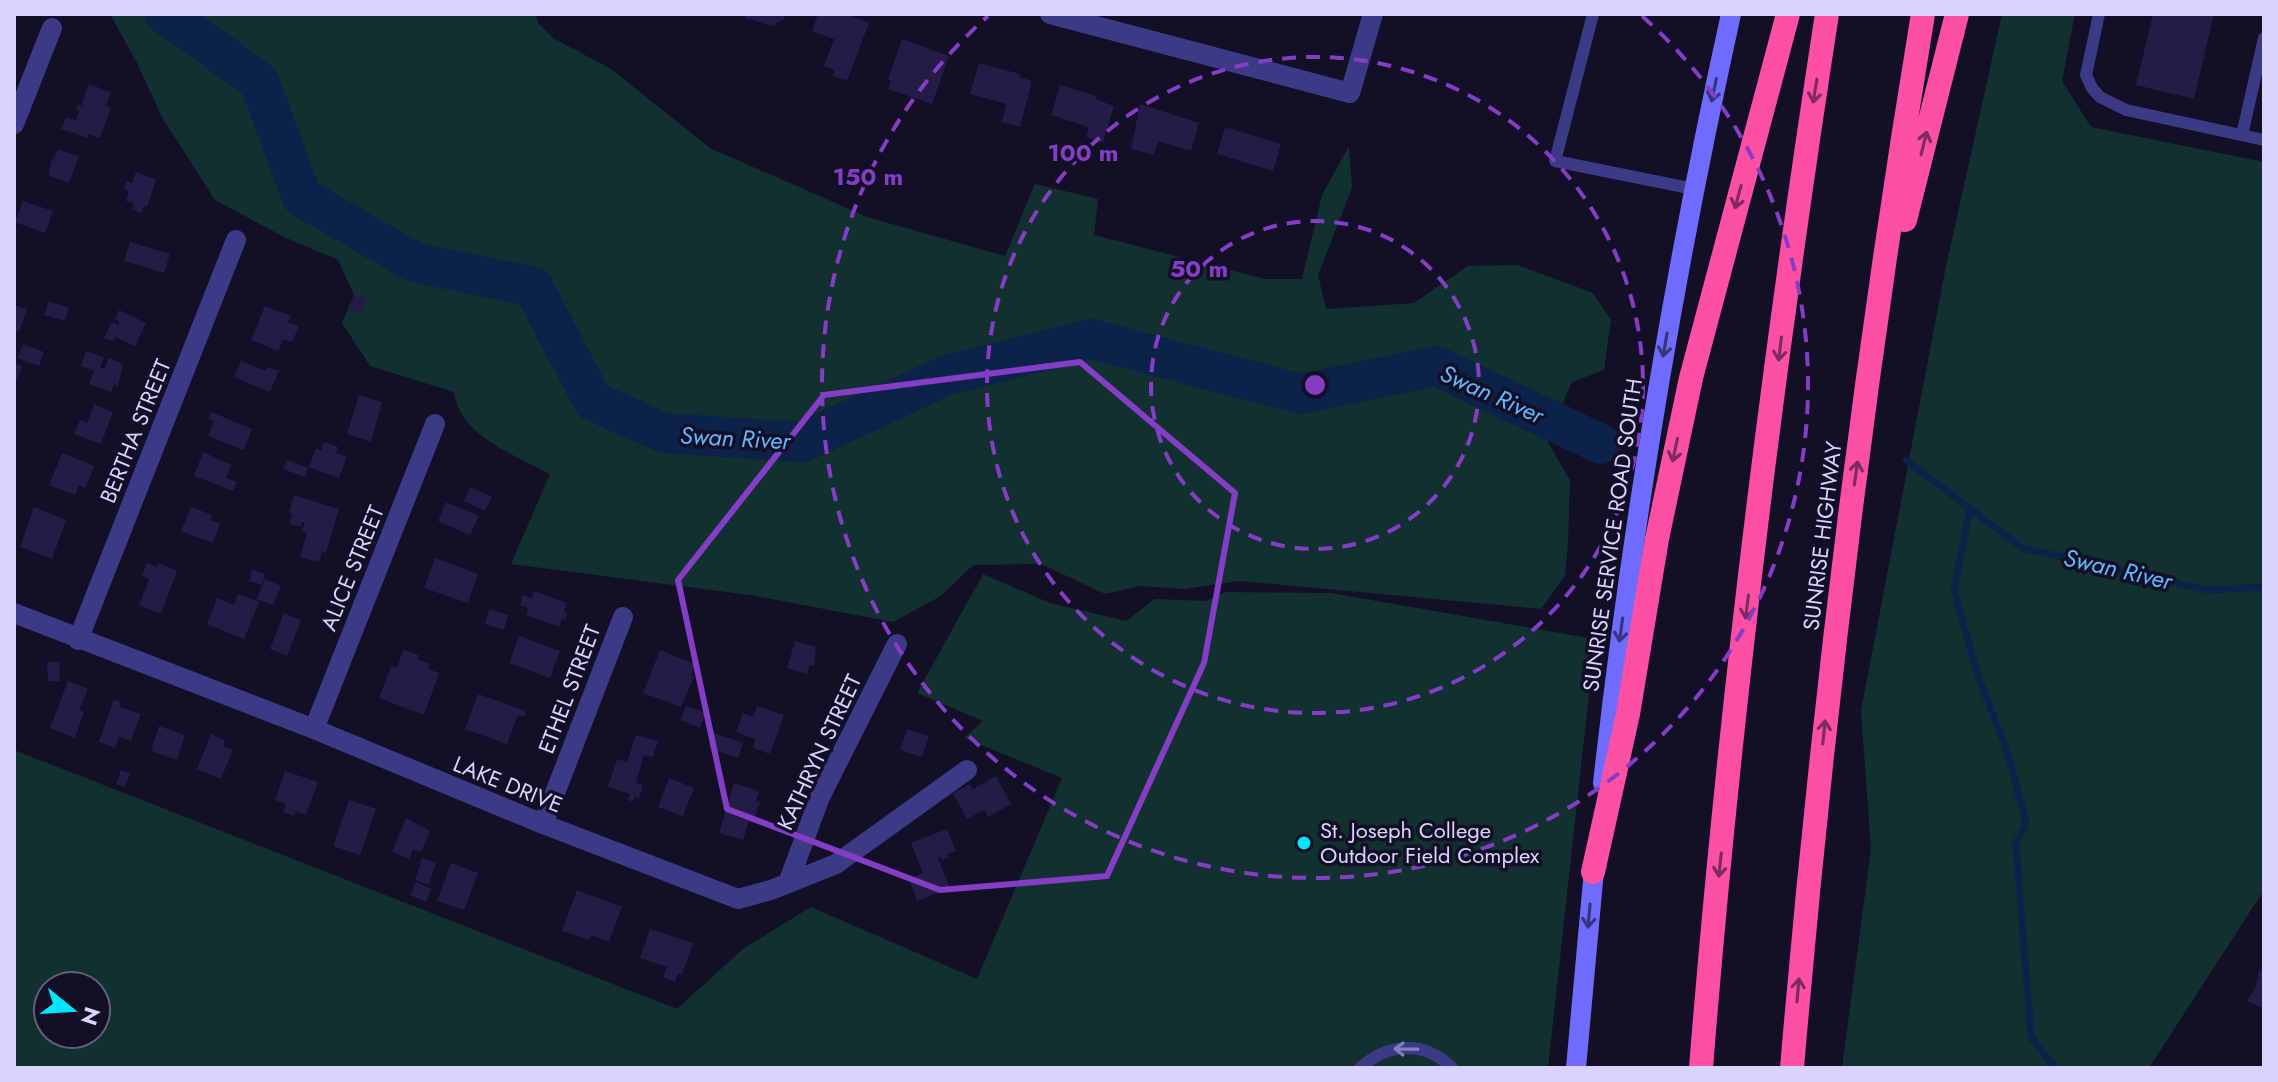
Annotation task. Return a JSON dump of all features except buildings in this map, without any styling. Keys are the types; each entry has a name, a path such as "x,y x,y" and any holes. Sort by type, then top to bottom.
{"highway":[{"path":"1593,872 1628,714 1657,539 1688,391 1788,14"},
{"path":"1701,1068 1741,655 1804,163 1827,14"},
{"name":"SUNRISE HIGHWAY","path":"1792,1068 1831,671 1876,327 1923,14"},
{"path":"1876,327 1957,14"}],"main road":[{"name":"SUNRISE SERVICE ROAD SOUTH","path":"1576,1068 1593,872 1636,521 1694,189 1731,14"}],"street":[{"path":"1050,14 1350,93 1373,14"},
{"path":"14,124 52,28"},
{"name":"BERTHA STREET","path":"78,640 236,240"},
{"name":"ALICE STREET","path":"314,729 435,424"},
{"name":"LAKE DRIVE","path":"14,613 738,899 836,864 967,770"},
{"name":"ETHEL STREET","path":"543,824 623,617"},
{"name":"KATHRYN STREET","path":"788,883 820,797 897,644"}],"lane":[{"path":"1593,14 1555,161 1694,189"},
{"path":"2099,14 2086,75 2100,97 2126,110 2264,140"},
{"path":"2242,135 2264,38"},
{"path":"1360,1068 1373,1056 1392,1048 1413,1047 1434,1053 1452,1068"}],"highlighted area":[{"path":"1080,362 1235,493 1204,663 1107,876 940,890 727,809 678,580 824,395"}],"green space":[{"path":"110,14 535,14 539,24 553,38 611,69 710,148 867,217 1005,256 1035,184 1098,199 1094,235 1265,279 1302,279 1322,195 1349,146 1352,188 1318,275 1326,309 1414,303 1468,266 1517,265 1593,293 1611,320 1604,370 1572,382 1547,441 1570,480 1565,576 1541,609 1239,581 1184,589 1140,586 1105,594 1041,564 973,565 941,596 893,622 750,595 511,564 550,474 478,432 466,421 454,392 370,366 342,323 354,295 338,260 284,237 215,200 163,119"},
{"path":"2002,14 2075,14 2062,81 2091,127 2264,162 2264,890 2149,1068 1842,1068 1871,849 1861,711 1945,271"},
{"name":"St. Joseph College Outdoor Field Complex","path":"983,574 1050,603 1126,621 1155,599 1206,601 1225,592 1331,593 1595,639 1548,1068 14,1068 14,750 677,1009 744,948 811,907 977,979 1062,778 964,738 983,721 917,693"}],"waterway":[{"name":"Swan River","path":"165,14 259,81 302,197 414,262 533,287 593,401 664,433 803,442 947,375 1091,339 1301,394 1436,366 1601,444"},
{"name":"Swan River","path":"1906,460 2022,548 2208,590 2264,587"},
{"path":"1970,508 1954,590 1977,673 2008,754 2026,822 2016,844 2031,1037 2055,1068"}],"place":[{"name":"St. Joseph College Outdoor Field Complex","path":"1304,843"}]}
